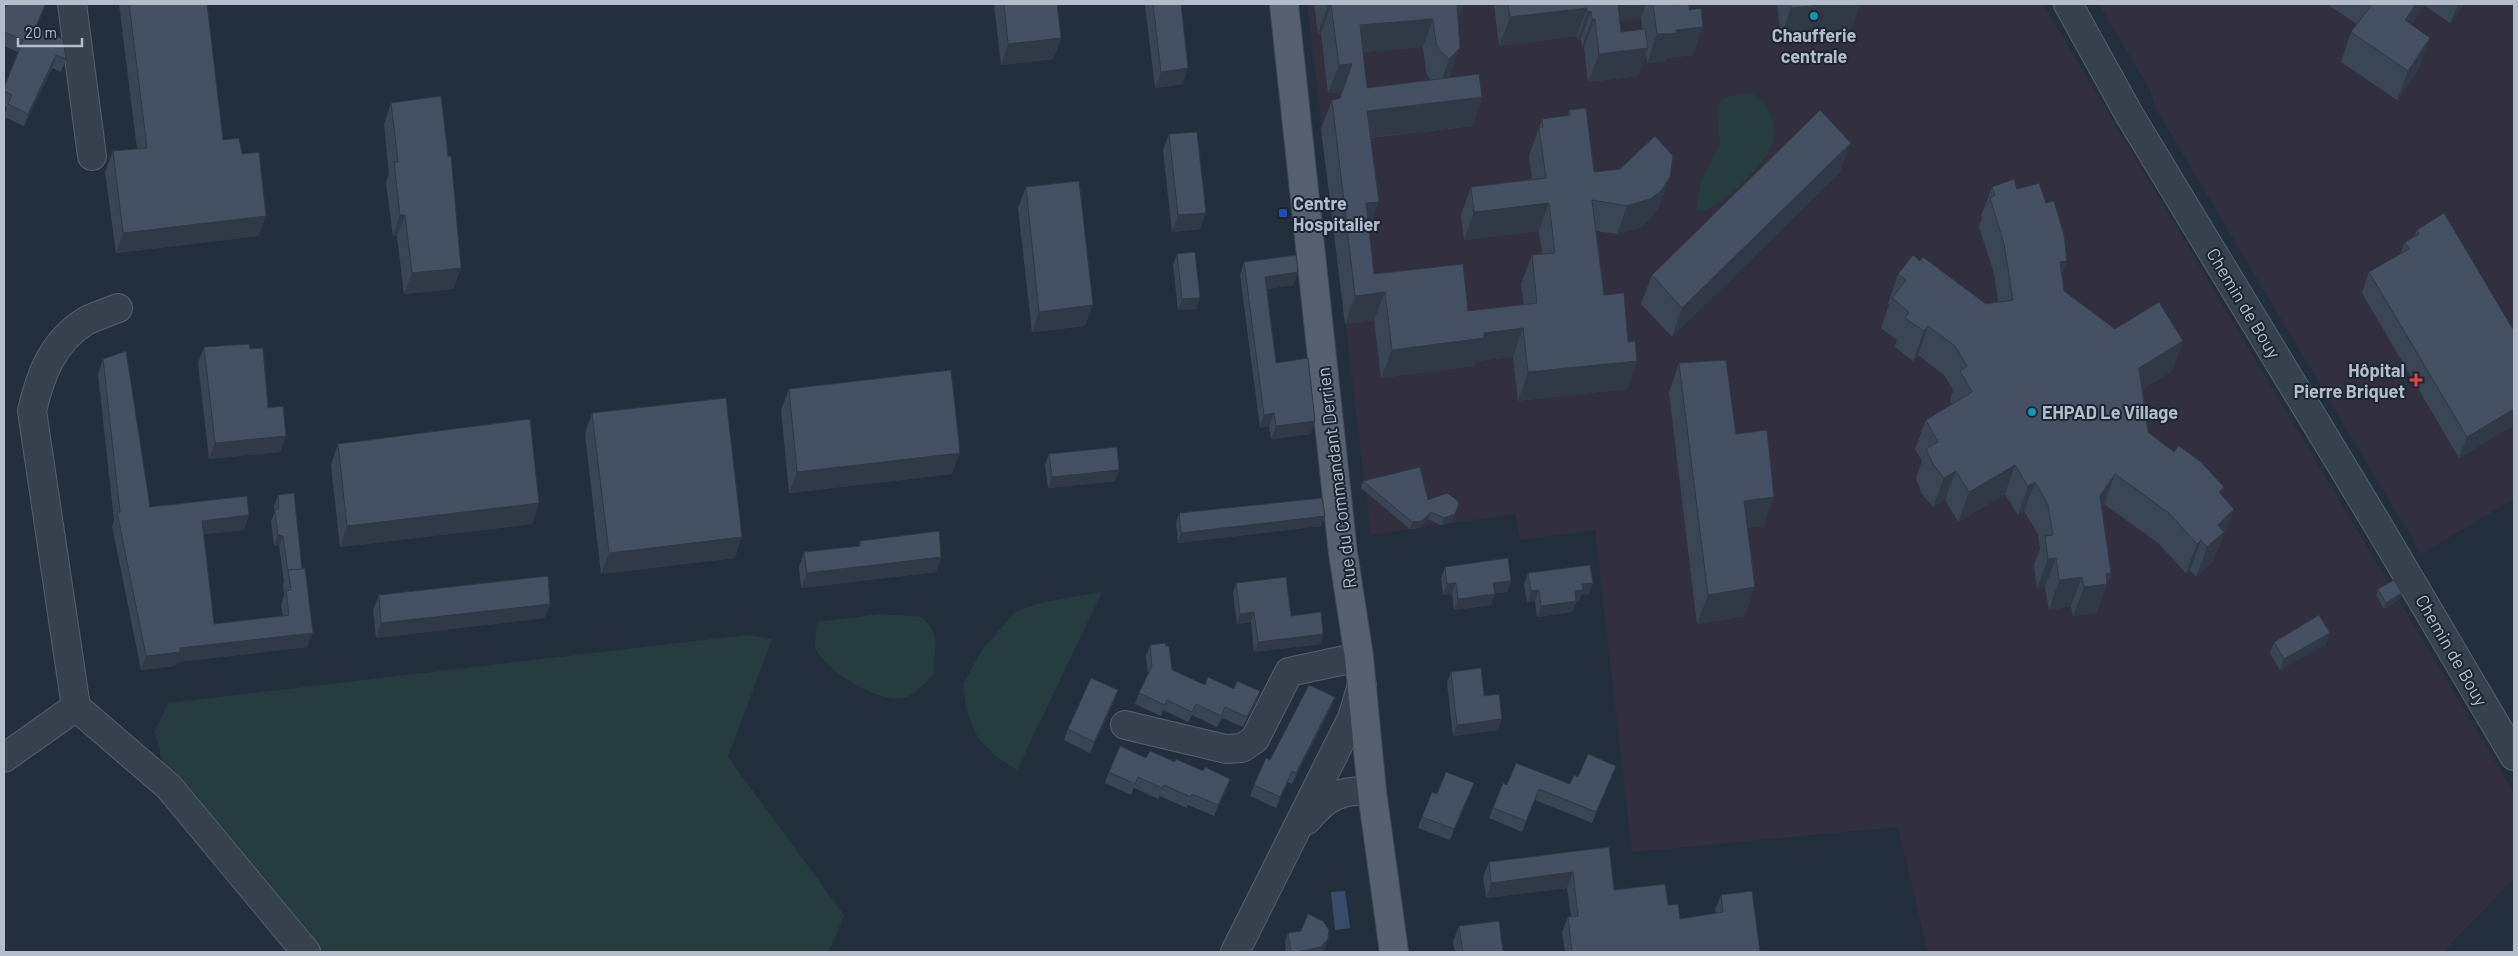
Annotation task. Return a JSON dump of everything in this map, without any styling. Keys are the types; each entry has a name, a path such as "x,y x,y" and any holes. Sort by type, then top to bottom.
{"main road":[{"name":"Rue du Commandant Derrien","path":"1284,4 1343,553 1359,657 1372,792 1394,952"}],"street":[{"path":"72,4 92,156"},
{"name":"Chemin de Bouy","path":"2068,4 2130,116 2429,609 2514,756"},
{"path":"118,308 86,322 57,347 39,381 32,410 76,707 169,787 306,952"},
{"path":"1125,725 1226,749 1242,748 1255,739 1290,672 1359,657"},
{"path":"1235,952 1352,718 1362,685"},
{"path":"4,758 76,707"},
{"path":"1295,834 1327,799 1352,790 1372,792"}],"shaded area":[{"path":"1307,4 2043,4 2514,793 2514,878 2443,952 1928,952 1898,827 1632,852 1595,530 1521,540 1515,514 1371,535"},
{"name":"Hôpital Pierre Briquet","path":"2099,4 2514,4 2514,499 2421,554 2155,107 2150,90"}],"green space":[{"path":"1749,92 1763,102 1771,117 1774,134 1769,151 1747,179 1725,199 1704,210 1696,210 1701,181 1720,145 1717,113 1719,103 1724,98"},
{"path":"1102,592 1017,770 998,758 978,738 967,712 963,685 981,651 1015,612 1043,602"},
{"path":"879,614 922,617 929,625 935,638 935,673 913,694 899,699 872,692 843,677 821,658 816,649 817,622"},
{"path":"747,635 772,639 728,757 844,915 829,952 319,952 163,766 155,731 168,703"}],"water":[{"path":"1345,891 1350,928 1335,930 1331,892"}],"building":[{"path":"6,4 45,4 36,27 63,39 66,59 56,55 28,114 8,104 12,95 4,91 23,40 4,32 4,10"},
{"path":"129,4 207,4 223,140 239,138 242,154 259,152 266,216 123,233 113,151 147,148"},
{"path":"1004,4 1057,4 1061,38 1008,44"},
{"path":"1153,4 1181,4 1188,68 1161,72"},
{"path":"1328,4 1457,4 1460,48 1449,59 1439,50 1436,43 1433,19 1360,25 1367,88 1479,74 1482,97 1367,111 1379,202 1366,203 1374,274 1463,264 1468,311 1537,303 1532,255 1555,253 1549,203 1474,212 1471,187 1546,178 1539,128 1543,127 1542,119 1570,115 1569,110 1586,108 1594,172 1620,169 1655,136 1673,156 1670,177 1661,191 1650,199 1627,206 1592,200 1604,295 1624,293 1628,342 1635,341 1637,361 1528,372 1523,328 1484,333 1484,338 1392,350 1385,292 1355,296 1332,100 1340,98 1352,64 1339,65 1331,5 1328,6"},
{"path":"1508,4 1618,4 1621,32 1645,29 1648,48 1599,54 1595,19 1592,19 1591,11 1587,12 1587,8 1510,17"},
{"path":"1653,4 1689,4 1689,10 1701,8 1703,27 1676,30 1677,33 1657,34"},
{"path":"1790,4 1832,4 1791,8"},
{"path":"2372,4 2416,4 2405,20 2430,38 2408,71 2351,32"},
{"path":"441,96 448,156 451,156 461,268 412,273 405,215 400,215 394,162 398,162 391,103"},
{"path":"1820,110 1851,143 1682,308 1652,275"},
{"path":"1197,132 1206,213 1178,215 1169,134"},
{"name":"EHPAD Le Village","path":"2014,179 2017,189 2039,183 2046,203 2054,201 2064,235 2067,261 2060,262 2064,291 2115,329 2159,302 2183,341 2139,368 2148,432 2174,452 2179,446 2201,462 2224,487 2219,492 2234,509 2218,525 2224,532 2207,547 2201,540 2197,544 2169,513 2115,474 2100,496 2111,573 2106,574 2107,584 2084,587 2082,577 2059,580 2056,558 2048,559 2045,536 2053,535 2048,505 2035,482 2028,486 2015,465 1969,492 1956,471 1944,478 1933,464 1926,449 1938,442 1926,420 1972,392 1960,371 1967,366 1955,346 1928,326 1924,331 1905,318 1909,312 1892,298 1906,280 1898,274 1913,255 1920,261 1923,257 1986,304 2013,300 2004,244 1990,198 1995,195 1992,187"},
{"path":"1079,181 1093,305 1039,312 1026,187"},
{"path":"2444,213 2514,331 2514,409 2467,437 2369,272 2409,249 2405,242 2419,234 2417,230"},
{"path":"1195,252 1200,298 1182,299 1177,254"},
{"path":"1296,255 1298,272 1265,277 1276,363 1308,358 1315,421 1276,426 1274,413 1264,415 1244,262"},
{"path":"249,344 250,349 263,348 268,408 283,406 286,436 215,443 204,347"},
{"path":"126,351 150,507 247,496 249,515 202,521 214,624 289,615 286,591 291,590 288,570 305,568 313,633 180,648 180,652 146,656 117,512 120,512 103,359"},
{"path":"1726,360 1736,434 1767,430 1774,497 1744,501 1755,587 1708,595 1679,363"},
{"path":"951,370 960,453 797,472 789,389"},
{"path":"726,398 742,537 609,553 592,413"},
{"path":"530,419 539,503 347,526 338,444"},
{"path":"1117,447 1119,470 1052,477 1049,454"},
{"path":"1420,467 1428,500 1447,493 1457,500 1459,504 1455,514 1444,518 1431,512 1422,521 1412,522 1363,481"},
{"path":"294,493 302,569 288,571 283,536 278,535 275,510 279,509 278,495"},
{"path":"1322,498 1325,516 1181,533 1179,513"},
{"path":"939,531 941,557 807,573 804,552 860,546 860,541"},
{"path":"1508,558 1511,581 1493,583 1495,594 1458,599 1456,583 1447,584 1445,567"},
{"path":"1590,565 1593,583 1582,584 1583,590 1575,591 1576,601 1541,606 1539,590 1531,591 1528,573"},
{"path":"548,576 550,604 381,623 379,595"},
{"path":"1286,577 1291,616 1321,612 1323,634 1258,642 1254,612 1240,614 1236,583"},
{"path":"2394,580 2402,593 2386,603 2378,589"},
{"path":"2319,615 2330,633 2284,659 2274,642"},
{"path":"1165,643 1166,646 1169,646 1172,670 1205,685 1208,677 1234,689 1237,681 1260,691 1247,717 1225,707 1221,716 1196,704 1192,712 1167,700 1165,705 1139,693 1152,666 1150,645"},
{"path":"1481,668 1484,696 1499,694 1502,719 1457,725 1451,672"},
{"path":"1091,678 1118,690 1094,742 1068,729"},
{"path":"1309,685 1335,697 1296,773 1292,771 1280,797 1254,785 1266,758 1270,760"},
{"path":"1120,746 1146,758 1150,751 1175,762 1176,759 1203,771 1205,767 1230,779 1218,805 1192,794 1191,797 1164,785 1162,788 1138,777 1135,784 1109,772"},
{"path":"1588,754 1616,766 1596,812 1539,789 1526,821 1493,808 1503,783 1507,785 1516,763 1570,784 1574,775 1578,777"},
{"path":"1446,772 1474,783 1454,829 1422,817 1432,792 1437,794"},
{"path":"1609,847 1614,890 1665,884 1668,905 1678,904 1680,919 1723,912 1721,895 1752,891 1760,952 1572,952 1568,917 1578,916 1573,872 1491,883 1489,862"},
{"path":"1308,914 1323,921 1329,930 1328,939 1321,947 1291,952 1288,933 1301,931"},
{"path":"1499,921 1503,952 1463,952 1459,926"}],"place":[{"name":"Chaufferie centrale","path":"1814,16"},
{"name":"Centre Hospitalier","path":"1283,213"},
{"name":"Hôpital Pierre Briquet","path":"2416,380"},
{"name":"EHPAD Le Village","path":"2032,412"}]}
